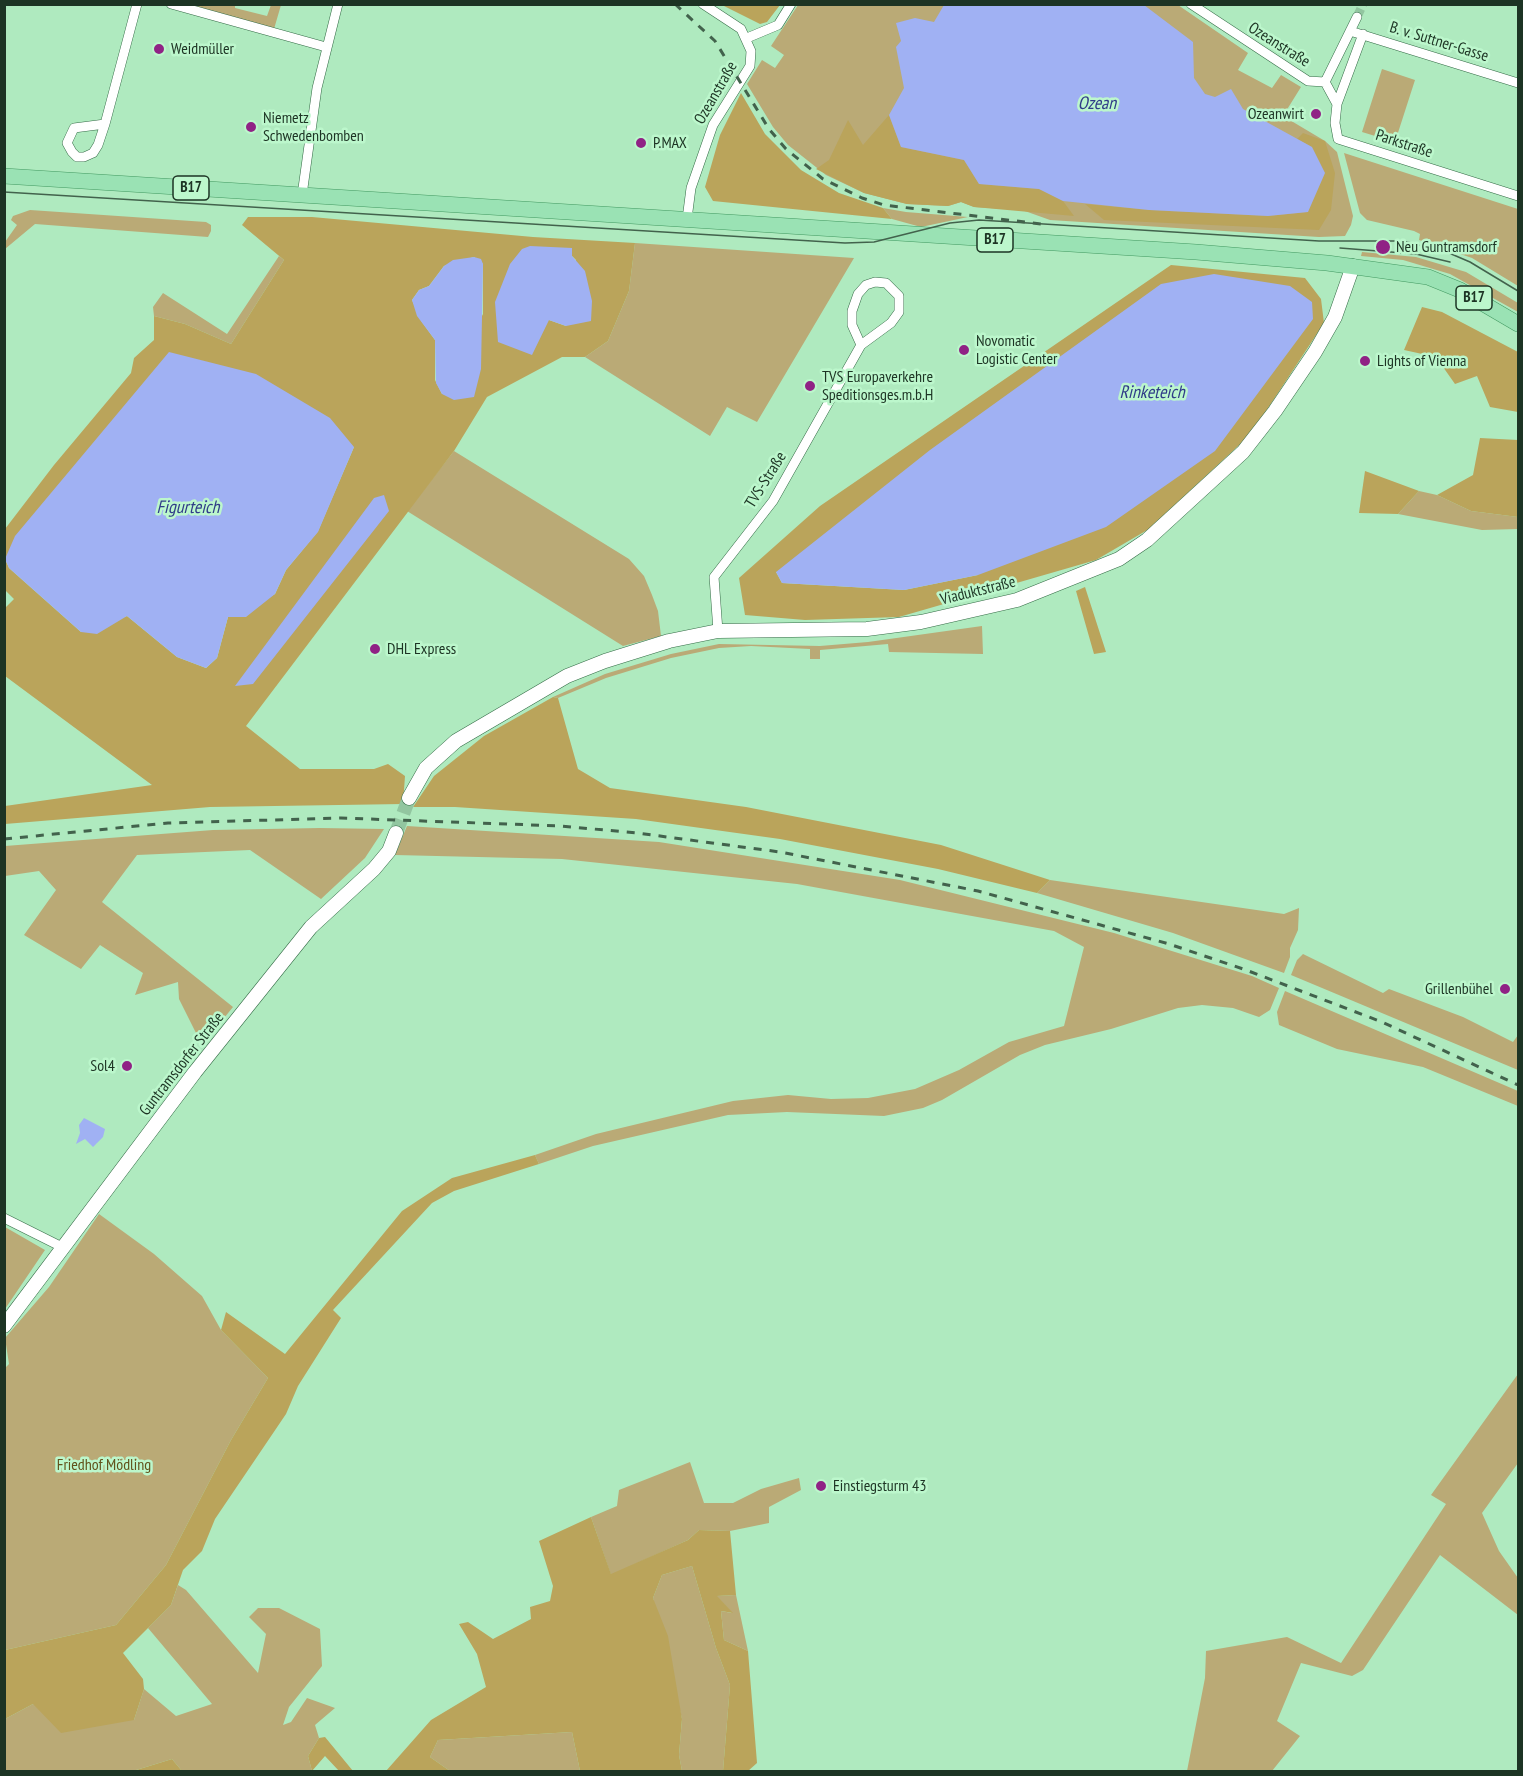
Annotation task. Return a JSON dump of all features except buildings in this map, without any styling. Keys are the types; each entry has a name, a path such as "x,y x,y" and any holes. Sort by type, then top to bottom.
{"main road":[{"name":"B17","path":"4,176 1196,252 1353,266 1428,277 1480,301 1518,324"}],"street":[{"path":"105,124 74,128 67,143 72,152 77,157 84,157 93,153 98,145 105,124 137,4"},
{"path":"171,4 326,47"},
{"path":"302,195 317,88 338,4"},
{"path":"703,4 741,29 747,38 778,25 791,4"},
{"name":"Ozeanstraße","path":"1191,4 1308,81 1325,82"},
{"path":"1325,82 1357,17"},
{"name":"B. v. Suttner-Gasse","path":"1350,31 1518,83"},
{"path":"1337,104 1363,34"},
{"name":"Ozeanstraße","path":"687,219 691,188 712,125 750,66 751,51 747,38"},
{"name":"Parkstraße","path":"1325,82 1337,104 1335,123 1338,139 1518,196"},
{"name":"Viaduktstraße","path":"409,798 426,768 437,755 567,676 605,661 669,641 718,631 867,629 921,622 1017,600 1119,559 1147,540 1202,491 1242,452 1262,427 1315,352 1335,317 1353,266"},
{"name":"TVS-Straße","path":"718,631 714,577 773,501 861,345 891,323 899,312 899,296 886,283 875,282 866,285 858,294 852,311 852,325 861,345"},
{"name":"Guntramsdorfer Straße","path":"4,1326 236,1021 311,927 374,869 389,851 396,833"},
{"path":"4,1218 64,1248"}],"green space":[{"path":"188,5 235,5 235,8 267,16 271,5 281,5 274,29"},
{"name":"Ozean","path":"798,5 1178,5 1248,53 1238,70 1272,88 1281,75 1301,87 1283,116 1325,141 1337,152 1353,216 1351,225 1345,236 1319,237 1050,220 1022,210 974,207 961,202 948,206 907,204 864,193 826,175 788,145 773,127 747,84 762,60 775,68 784,55 771,46"},
{"path":"1382,69 1415,80 1395,142 1362,132"},
{"path":"1344,153 1518,209 1518,286 1472,258 1419,240 1420,234 1414,231 1367,220 1360,213"},
{"path":"883,208 968,217 921,227 892,219"},
{"path":"30,210 206,222 211,225 211,231 208,237 35,224 5,249 5,242 17,225 11,220 13,216"},
{"path":"635,243 854,258 757,422 727,407 710,436 585,357 608,341 629,291"},
{"path":"1362,252 1416,257 1466,272 1518,303 1518,312 1450,274 1403,260 1361,256"},
{"path":"279,256 284,260 231,344 185,324 154,316 153,307 163,293 227,334"},
{"path":"454,451 629,559 644,576 652,595 658,611 661,636 623,646 407,511"},
{"path":"1419,491 1437,495 1471,511 1518,517 1518,529 1482,530 1398,514"},
{"path":"982,626 983,654 889,652 888,644 820,650 820,659 810,659 810,649 751,646 719,648 671,658 606,678 558,698 553,697 605,674 671,654 719,644 820,646 868,642"},
{"path":"407,826 659,842 900,880 1114,933 1252,976 1279,988 1270,1010 1259,1017 1233,1008 1202,1005 1178,1008 1111,1029 1045,1045 1020,1055 942,1100 923,1108 884,1116 787,1112 728,1115 593,1146 539,1164 535,1155 596,1134 733,1101 788,1095 831,1099 868,1098 915,1089 959,1070 1009,1042 1064,1026 1084,947 1054,931 797,884 562,859 395,855"},
{"path":"384,829 365,858 321,899 250,850 137,855 102,902 233,1007 202,1045 179,999 178,982 135,995 143,973 100,945 81,969 24,935 56,890 39,871 5,876 5,846 213,830"},
{"path":"1050,880 1284,914 1299,908 1298,930 1290,948 1290,957 1284,973 1173,933 1037,893"},
{"path":"1303,954 1383,993 1389,989 1463,1017 1513,1042 1518,1035 1518,1070 1291,975 1297,960"},
{"path":"1285,991 1518,1091 1518,1106 1423,1067 1337,1049 1279,1025 1277,1012"},
{"name":"Friedhof Mödling","path":"99,1214 154,1254 202,1296 221,1330 268,1378 231,1440 166,1565 116,1625 5,1650 4,1369 9,1364 5,1338 49,1287"},
{"path":"5,1227 45,1250 5,1309"},
{"path":"1518,1374 1518,1463 1482,1513 1499,1551 1518,1578 1518,1615 1440,1555 1363,1670 1352,1676 1301,1663 1277,1721 1300,1736 1272,1771 1187,1771 1205,1678 1206,1651 1287,1637 1341,1663 1446,1504 1431,1495"},
{"path":"690,1462 704,1503 733,1503 761,1489 799,1478 801,1490 769,1507 769,1523 730,1531 699,1530 688,1540 611,1575 591,1517 617,1506 619,1490"},
{"path":"692,1566 716,1648 730,1685 723,1771 682,1771 679,1755 682,1719 653,1598 662,1575"},
{"path":"178,1585 186,1590 258,1673 266,1634 249,1617 258,1608 279,1608 320,1629 322,1666 289,1707 283,1725 291,1722 307,1698 335,1708 315,1725 319,1738 308,1756 312,1771 182,1771 172,1759 133,1771 5,1772 5,1719 33,1704 134,1720 144,1689 176,1716 212,1704 148,1628 171,1605"},
{"path":"736,1595 748,1651 724,1640 721,1611 732,1613 716,1596"},
{"path":"572,1732 580,1771 450,1771 430,1757 438,1740"}],"shaded area":[{"path":"722,5 780,5 767,22 760,24"},
{"path":"741,93 765,134 801,170 839,193 883,208 892,219 713,201 705,187 720,135"},
{"path":"889,115 901,147 964,160 979,184 1039,189 1063,201 1074,216 974,207 961,202 948,206 907,204 864,193 816,169 829,160 848,120 863,145"},
{"path":"1303,133 1325,141 1335,173 1331,210 1319,230 1104,220 1085,204 1268,216 1308,212 1312,147 1297,139"},
{"path":"248,217 312,217 533,237 635,243 629,291 608,341 585,357 562,357 487,397 454,451 246,726 300,769 374,769 388,764 405,776 403,804 210,807 5,824 5,806 152,785 5,676 5,608 14,599 5,590 5,559 5,529 54,465 131,373 134,358 154,340 154,316 185,324 231,344 284,260 242,225","holes":["572,256 576,260 566,326 549,320","474,257 483,264 483,314 442,394 435,380 435,340 422,322 412,300 419,290 429,286 444,266","354,447 318,531 286,570 275,594 228,617 217,658 206,668 177,657 127,616 81,632 9,568 5,559"]},
{"name":"Rinketeich","path":"1171,265 1305,278 1321,299 1324,323 1251,434 1149,529 1096,560 899,617 805,620 745,615 739,578 820,506","holes":["776,572 978,575 904,590 782,583"]},
{"path":"1422,307 1442,312 1518,352 1518,412 1490,407 1477,376 1455,384 1436,357 1404,350"},
{"path":"1480,438 1518,440 1518,517 1471,511 1437,495 1473,475"},
{"path":"1365,471 1419,491 1398,514 1359,513"},
{"path":"1085,587 1106,652 1094,654 1076,591"},
{"path":"553,697 558,698 578,769 610,788 746,807 941,845 1050,880 1037,893 938,869 780,839 636,819 455,807 413,807 434,776 484,736"},
{"path":"535,1155 539,1164 454,1191 432,1203 333,1310 341,1318 298,1386 286,1414 215,1519 202,1551 183,1570 171,1605 123,1653 143,1679 144,1689 134,1720 61,1733 33,1704 5,1719 5,1650 116,1625 166,1565 231,1440 268,1378 221,1330 226,1312 285,1354 402,1211 452,1178"},
{"path":"591,1517 611,1574 688,1540 699,1530 730,1531 736,1595 717,1596 733,1613 721,1611 724,1640 748,1651 757,1763 748,1771 723,1771 730,1685 716,1648 692,1566 662,1575 653,1598 668,1636 682,1719 679,1755 682,1771 580,1771 572,1732 438,1740 430,1757 450,1771 386,1771 431,1720 486,1687 477,1654 459,1624 468,1622 493,1639 531,1619 530,1607 550,1601 553,1586 539,1541"},
{"path":"325,1737 353,1771 339,1771 325,1756 312,1771 308,1756 319,1738"},
{"path":"172,1759 182,1771 133,1771"}],"water":[{"name":"Ozean","path":"944,5 1144,5 1193,42 1194,78 1205,94 1215,97 1231,89 1243,109 1312,147 1325,173 1308,212 1268,216 1149,210 1063,201 1039,189 979,184 964,160 901,147 889,115 904,88 896,47 901,41 896,23 915,18 934,22"},
{"path":"530,246 572,248 572,256 585,271 592,301 591,321 566,326 549,320 532,355 498,342 495,302 510,264 522,249"},
{"path":"474,257 481,259 483,264 481,369 474,397 454,400 442,394 436,383 435,340 417,316 412,300 419,290 429,286 444,266 453,260"},
{"name":"Rinketeich","path":"1214,274 1290,286 1312,302 1313,319 1215,451 1106,527 978,575 904,590 782,583 776,572 930,450 1161,284"},
{"name":"Figurteich","path":"169,352 256,374 330,418 354,447 318,532 286,570 275,594 246,617 228,617 217,658 206,668 177,657 127,616 97,634 81,632 9,568 5,559 15,536"},
{"path":"384,495 389,511 253,684 235,686 374,498"},
{"path":"84,1118 105,1129 103,1137 93,1147 85,1139 76,1144 80,1133 79,1125"}],"tunnel":[{"path":"1357,17 1363,4"},
{"path":"396,833 409,798"}],"tram line":[{"path":"4,192 845,243 874,242 950,223 979,220 1319,241 1403,241 1449,253 1470,262 1518,291"},
{"path":"1340,248 1416,254 1450,262"}],"railway":[{"path":"675,4 715,41 769,129 786,149 823,179 862,198 884,205 1041,224"},
{"path":"4,839 168,823 341,818 561,826 637,833 780,852 978,891 1169,944 1246,970 1382,1022 1518,1085"}],"place":[{"name":"Weidmüller","path":"159,49"},
{"name":"Ozeanwirt","path":"1316,114"},
{"name":"Niemetz Schwedenbomben","path":"251,127"},
{"name":"P.MAX","path":"641,143"},
{"name":"Neu Guntramsdorf","path":"1383,247"},
{"name":"Novomatic Logistic Center","path":"964,350"},
{"name":"Lights of Vienna","path":"1365,361"},
{"name":"TVS Europaverkehre Speditionsges.m.b.H","path":"810,386"},
{"name":"DHL Express","path":"375,649"},
{"name":"Grillenbühel","path":"1505,989"},
{"name":"Sol4","path":"127,1066"},
{"name":"Einstiegsturm 43","path":"821,1486"}]}
